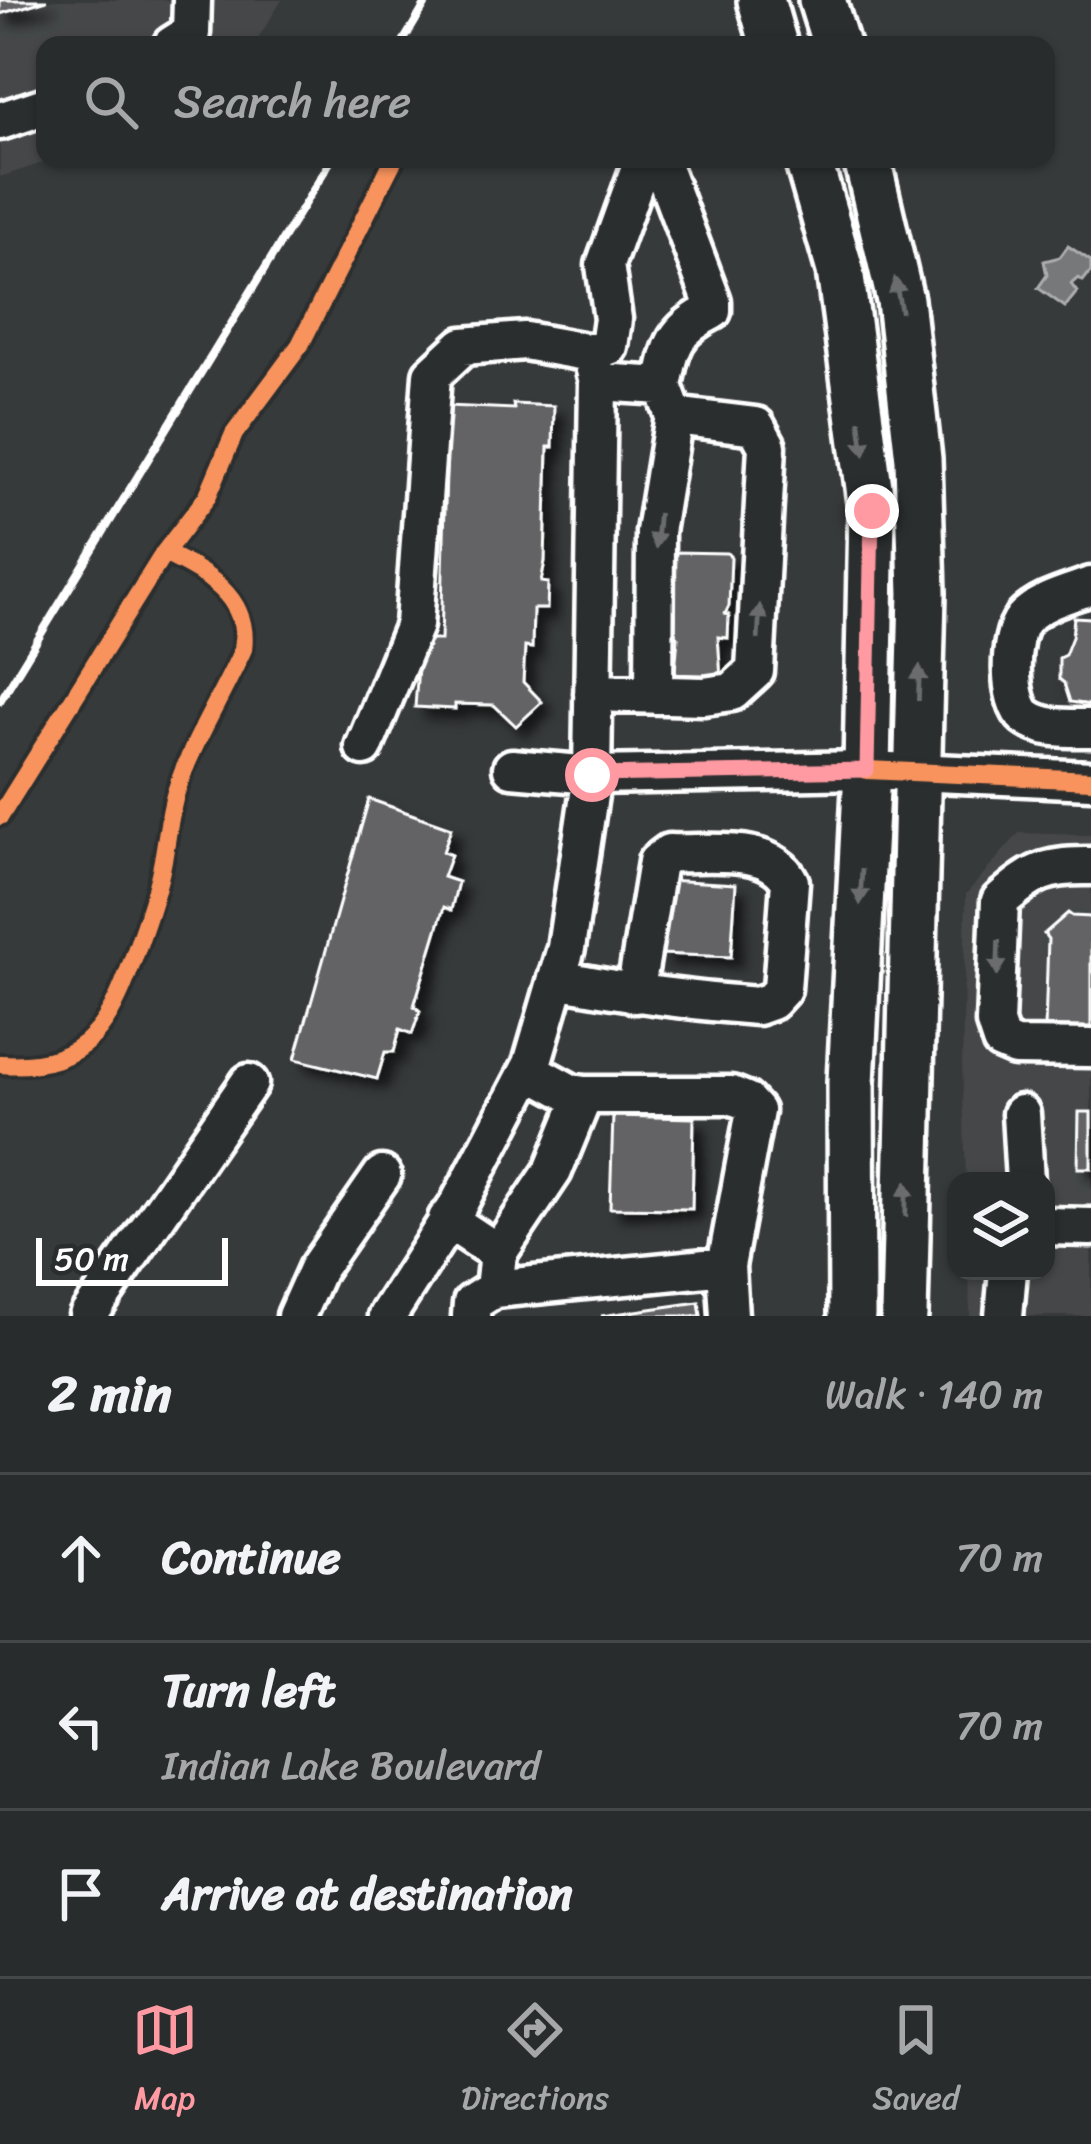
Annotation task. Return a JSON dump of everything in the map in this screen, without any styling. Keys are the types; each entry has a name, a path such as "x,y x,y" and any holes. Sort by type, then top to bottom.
{"main road":[{"path":"761,0 772,36"},
{"path":"822,0 833,36"},
{"path":"811,168 840,270 872,511 867,770 851,1082 852,1316"},
{"path":"869,168 900,299 918,459 922,593 904,1316"}],"street":[{"path":"188,36 192,0"},
{"path":"0,121 36,109"},
{"path":"387,1316 458,1205 529,1070 566,949 592,775 594,368 610,346 613,319 605,265 640,168"},
{"path":"654,695 656,532 670,350 683,328 712,311 662,168"},
{"path":"364,746 414,625 432,375 463,346 525,341 668,401 756,426 767,446 755,671 732,692 593,693"},
{"path":"1091,586 1036,609 1021,621 1012,664 1017,707 1026,717 1039,724 1091,728"},
{"path":"512,768 592,775 867,770 1091,780"},
{"path":"556,979 635,994 757,1006 771,1001 782,989 790,882 784,870 768,857 669,853 657,862 635,994"},
{"path":"1091,866 1058,866 1030,875 1000,902 995,1023 1000,1041 1015,1046 1091,1048"},
{"path":"529,1070 584,1095 731,1095 746,1101 754,1111 726,1266 729,1316"},
{"path":"88,1316 248,1083"},
{"path":"488,1286 553,1171 584,1095"},
{"path":"1022,1114 1025,1172"},
{"path":"296,1316 317,1269 382,1175"},
{"path":"447,1219 488,1286"},
{"path":"1055,1226 1091,1227"},
{"path":"488,1286 726,1266"},
{"path":"1004,1316 1006,1280"}],"shaded area":[{"path":"0,0 282,0 260,36 36,36 36,165 0,177"},
{"path":"1068,246 1091,261 1091,271 1083,281 1078,278 1071,284 1077,292 1065,307 1038,288 1047,275 1044,261 1060,257"},
{"path":"1019,833 1091,835 1091,1316 970,1316 969,1280 1055,1280 1055,1172 966,1172 962,1064 966,894"}],"building":[{"path":"0,0 47,0 0,14"},
{"path":"513,404 554,406 541,582 548,583 547,609 533,609 532,648 525,647 523,682 542,702 516,726 494,705 415,707 420,640 441,640 448,406 514,409"},
{"path":"673,552 727,553 731,557 725,614 729,615 728,638 718,637 721,678 686,678 675,673 678,637 669,631"},
{"path":"1074,617 1091,618 1091,705 1070,702 1059,679 1059,658 1072,637"},
{"path":"369,799 451,828 443,852 451,855 443,877 458,882 451,910 444,907 414,1006 420,1011 412,1034 400,1029 394,1052 385,1052 377,1079 295,1059"},
{"path":"666,880 736,884 731,957 661,954"},
{"path":"1068,913 1091,917 1091,1031 1045,1029 1048,939 1044,934"},
{"path":"1079,1112 1091,1112 1091,1168 1078,1168"},
{"path":"613,1116 694,1118 692,1209 610,1208"},
{"path":"699,1302 701,1316 601,1316"}],"railway":[{"path":"406,36 428,0"},
{"path":"0,701 326,168"}],"cycle path":[{"path":"0,816 164,553 207,497 234,434 300,345 389,168"},
{"path":"0,1064 56,1059 77,1049 107,1018 152,905 183,773 243,649 243,631 232,601 209,578 164,553"},
{"path":"867,770 1091,780"}],"route":[{"path":"592,775 867,770 872,511"}]}
